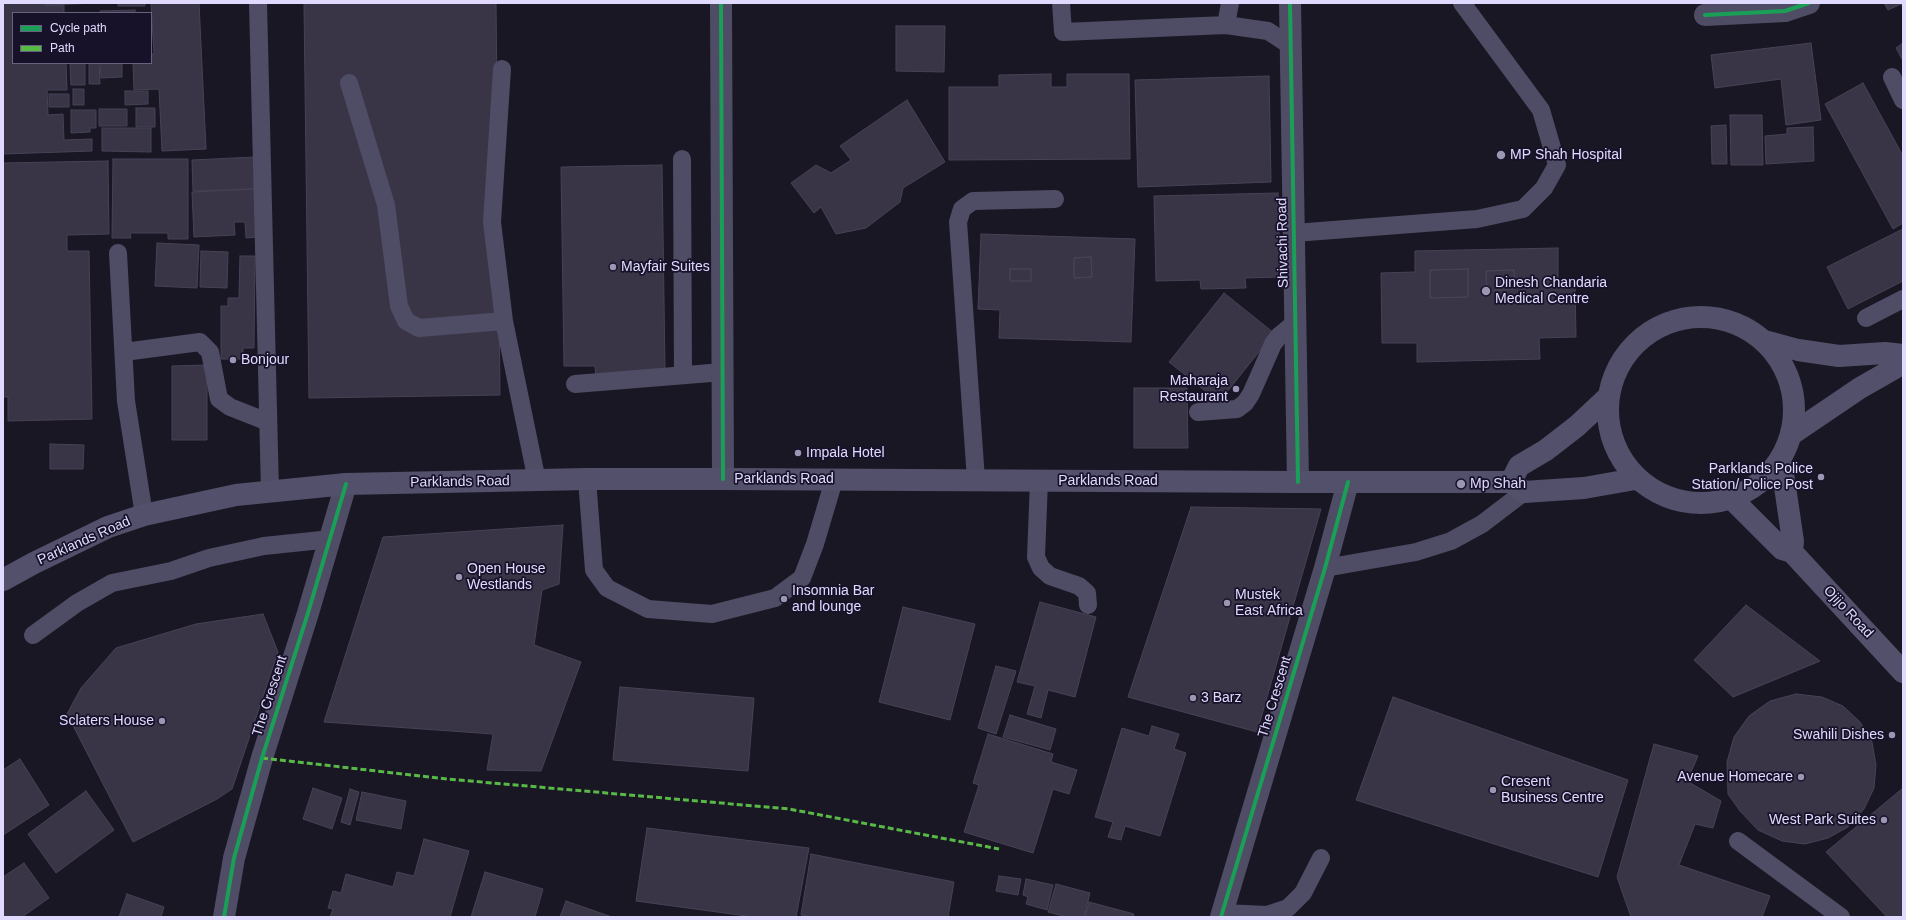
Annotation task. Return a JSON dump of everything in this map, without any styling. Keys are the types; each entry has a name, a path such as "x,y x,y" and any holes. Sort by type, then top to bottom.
{"main road":[{"path":"1713,317 1741,325 1765,341 1786,367 1795,400 1792,434 1781,460 1760,484 1732,499 1698,504 1664,498 1635,479 1617,455 1608,426 1608,397 1616,369 1633,345 1657,328 1684,318 1713,317"},
{"path":"1765,341 1798,350 1839,356 1884,353 1903,355 1895,368 1860,388 1792,434"},
{"path":"1517,487 1519,466 1546,450 1577,426 1608,397"},
{"path":"1781,460 1793,541 1792,552"},
{"name":"Parklands Road","path":"3,580 34,563 108,528 144,516 236,495 346,484 723,479 1348,482 1584,488 1635,479"},
{"name":"Ojijo Road","path":"1732,499 1782,549 1792,552 1903,672"}],"street":[{"path":"721,3 723,479"},
{"name":"Shivachi Road","path":"1290,3 1298,482"},
{"path":"1705,15 1785,11 1809,3"},
{"name":"The Crescent","path":"1221,915 1325,568 1348,482"},
{"name":"The Crescent","path":"224,917 234,858 262,758 346,484"}],"lane":[{"path":"258,3 270,491"},
{"path":"1061,3 1063,32 1226,25 1268,31 1291,46"},
{"path":"1226,25 1230,3"},
{"path":"1294,233 1477,219 1523,209 1544,188 1557,165 1540,110 1462,3"},
{"path":"502,69 492,222 504,321 537,481"},
{"path":"1892,77 1903,100"},
{"path":"349,83 386,205 399,306 406,322 419,328 504,321"},
{"path":"682,160 683,375"},
{"path":"976,480 958,222 962,209 973,201 1055,199"},
{"path":"118,253 126,400 144,516"},
{"path":"1866,318 1903,299"},
{"path":"1198,412 1237,409 1245,403 1251,394 1273,344 1279,336 1296,322"},
{"path":"124,352 200,342 210,352 219,399 230,408 268,422"},
{"path":"575,384 723,372"},
{"path":"587,480 594,570 607,588 648,609 712,614 775,598 802,578 815,544 834,480"},
{"path":"1039,481 1036,557 1041,568 1050,576 1079,586 1087,593 1088,605"},
{"path":"1325,568 1416,552 1450,541 1482,524 1517,487"},
{"path":"33,635 77,603 112,583 171,570 209,558 264,546 330,539"},
{"path":"1738,841 1841,917"},
{"path":"1221,915 1267,915 1288,908 1303,893 1321,858"}],"building":[{"path":"3,3 45,3 45,5 64,5 64,12 12,12 12,64 66,64 67,90 47,90 48,115 63,114 64,140 92,139 92,151 3,154"},
{"path":"46,3 98,3 46,5"},
{"path":"118,3 145,3 145,6 118,6"},
{"path":"151,3 199,3 206,149 162,151 159,89 134,90 133,64 152,64 152,54 154,54"},
{"path":"304,3 496,3 500,395 309,398"},
{"path":"1884,3 1903,3 1903,7 1901,4 1888,10"},
{"path":"135,10 135,12 100,12"},
{"path":"896,26 945,26 944,72 896,71"},
{"path":"1811,43 1821,120 1786,125 1781,79 1715,88 1711,55"},
{"path":"1903,43 1903,61 1896,48"},
{"path":"70,64 85,64 85,85 71,85"},
{"path":"89,64 99,64 100,84 89,84"},
{"path":"100,64 122,64 122,77 101,78"},
{"path":"1051,74 1051,87 1067,87 1067,74 1129,74 1130,159 949,160 949,87 999,87 999,75"},
{"path":"1269,76 1271,182 1138,187 1135,80"},
{"path":"1863,83 1903,156 1903,223 1893,229 1825,104"},
{"path":"73,89 84,89 84,105 73,105"},
{"path":"125,91 148,91 148,104 125,105"},
{"path":"49,94 69,94 69,107 49,107"},
{"path":"907,100 945,162 903,188 900,202 866,228 836,234 821,207 814,213 791,183 816,165 831,173 851,160 840,146"},
{"path":"136,108 155,108 155,127 136,127"},
{"path":"99,109 127,109 127,126 99,126"},
{"path":"71,110 96,110 96,128 90,128 90,132 71,133"},
{"path":"1730,115 1762,115 1763,165 1731,165"},
{"path":"1726,125 1727,164 1712,164 1711,126"},
{"path":"1813,127 1814,161 1766,164 1765,136 1787,134 1787,128"},
{"path":"102,128 151,128 151,152 102,151"},
{"path":"255,157 256,189 193,191 192,160"},
{"path":"113,159 188,159 188,239 168,239 168,233 130,233 131,238 112,238"},
{"path":"108,161 109,234 67,235 67,251 89,251 92,419 8,421 8,397 3,397 3,163"},
{"name":"Mayfair Suites","path":"662,165 665,369 596,378 595,366 564,366 561,167"},
{"path":"254,189 256,237 246,238 245,222 234,222 235,235 194,237 192,192"},
{"path":"1278,193 1280,277 1245,278 1246,288 1201,289 1200,280 1156,281 1154,196"},
{"path":"1903,229 1903,281 1848,309 1827,267"},
{"path":"981,234 1135,239 1131,342 999,338 1000,310 978,309","holes":["1091,257 1092,277 1074,278 1074,258","1010,269 1031,269 1031,281 1010,281"]},
{"path":"157,243 199,245 197,288 155,286"},
{"path":"1558,248 1558,283 1575,283 1576,337 1539,338 1540,359 1417,362 1417,343 1382,343 1381,273 1415,272 1415,251","holes":["1468,269 1468,297 1430,298 1430,270","1514,270 1515,289 1487,291 1486,271"]},
{"path":"201,251 228,252 227,288 200,287"},
{"path":"240,256 255,256 254,348 243,348 243,359 221,359 221,306 228,306 228,298 239,298"},
{"path":"1091,257 1092,277 1074,278 1074,258"},
{"path":"1010,269 1031,269 1031,281 1010,281"},
{"path":"1468,269 1468,297 1430,298 1430,270"},
{"path":"1514,270 1515,289 1487,291 1486,271"},
{"path":"1224,293 1274,333 1219,402 1169,362"},
{"path":"207,365 207,440 172,440 172,366"},
{"path":"1134,388 1187,388 1188,448 1134,448"},
{"path":"50,444 84,445 83,469 50,469"},
{"name":"Mustek East Africa","path":"1191,507 1321,509 1257,732 1128,697"},
{"path":"563,525 559,584 542,590 534,645 581,662 541,771 487,770 493,734 324,722 383,537"},
{"path":"1040,602 1096,617 1075,697 1048,690 1041,718 1027,714 1035,686 1017,682"},
{"path":"1746,605 1820,661 1733,697 1694,660"},
{"path":"903,607 975,624 950,720 879,702"},
{"name":"Sclaters House","path":"263,614 278,652 232,789 217,799 133,842 67,714 81,688 116,648 196,624"},
{"path":"996,666 1016,671 996,734 978,728"},
{"path":"620,687 754,698 748,771 613,760"},
{"name":"Avenue Homecare","path":"1796,694 1822,697 1843,706 1860,722 1872,742 1876,765 1874,788 1864,809 1848,827 1828,838 1805,844 1782,841 1758,830 1740,811 1728,794 1727,762 1734,737 1749,716 1770,701"},
{"name":"Cresent Business Centre","path":"1393,697 1628,780 1598,877 1356,800"},
{"path":"1010,715 1056,729 1050,750 1003,737"},
{"path":"1152,726 1179,734 1174,749 1186,753 1160,836 1125,826 1121,840 1108,837 1113,822 1095,817 1122,728 1149,736"},
{"path":"988,734 1053,754 1051,762 1077,770 1069,794 1053,789 1033,853 964,832 979,785 973,783"},
{"path":"1654,744 1698,756 1687,781 1721,801 1713,828 1695,824 1679,865 1770,896 1762,917 1631,917 1617,877"},
{"path":"20,759 49,805 3,835 3,770"},
{"path":"313,788 342,798 332,829 303,819"},
{"name":"West Park Suites","path":"1903,788 1903,917 1887,917 1826,852"},
{"path":"350,789 359,792 350,825 341,822"},
{"path":"86,791 114,830 56,873 28,834"},
{"path":"362,792 406,801 401,829 356,820"},
{"path":"647,828 809,848 796,917 754,917 636,901"},
{"path":"424,839 469,851 450,917 330,917 333,909 328,908 333,891 341,893 346,874 393,887 397,872 414,876"},
{"path":"811,854 954,882 948,917 812,917 801,915"},
{"path":"24,863 49,898 22,917 3,917 3,877"},
{"path":"485,872 543,889 535,917 471,917"},
{"path":"999,876 1021,879 1018,895 996,891"},
{"path":"1026,879 1053,885 1047,910 1026,904 1028,897 1023,895"},
{"path":"1056,884 1090,893 1084,917 1067,917 1048,912"},
{"path":"127,894 164,907 161,917 119,917"},
{"path":"566,901 612,917 560,917"},
{"path":"1089,902 1134,914 1133,917 1085,917"}],"marked path":[{"path":"262,758 447,779 789,809 999,849"}],"cycle path":[{"path":"721,3 723,479"},
{"path":"1290,3 1298,482"},
{"path":"1705,15 1785,11 1809,3"},
{"path":"1221,917 1325,568 1348,482"},
{"path":"224,917 234,858 262,758 308,613 346,484"}],"place":[{"name":"MP Shah Hospital","path":"1501,155"},
{"name":"Mayfair Suites","path":"613,267"},
{"name":"Dinesh Chandaria Medical Centre","path":"1486,291"},
{"name":"Bonjour","path":"233,360"},
{"name":"Maharaja Restaurant","path":"1236,389"},
{"name":"Impala Hotel","path":"798,453"},
{"name":"Parklands Police Station/ Police Post","path":"1821,477"},
{"name":"Mp Shah","path":"1461,484"},
{"name":"Open House Westlands","path":"459,577"},
{"name":"Insomnia Bar and lounge","path":"784,599"},
{"name":"Mustek East Africa","path":"1227,603"},
{"name":"3 Barz","path":"1193,698"},
{"name":"Sclaters House","path":"162,721"},
{"name":"Swahili Dishes","path":"1892,735"},
{"name":"Avenue Homecare","path":"1801,777"},
{"name":"Cresent Business Centre","path":"1493,790"},
{"name":"West Park Suites","path":"1884,820"}]}
